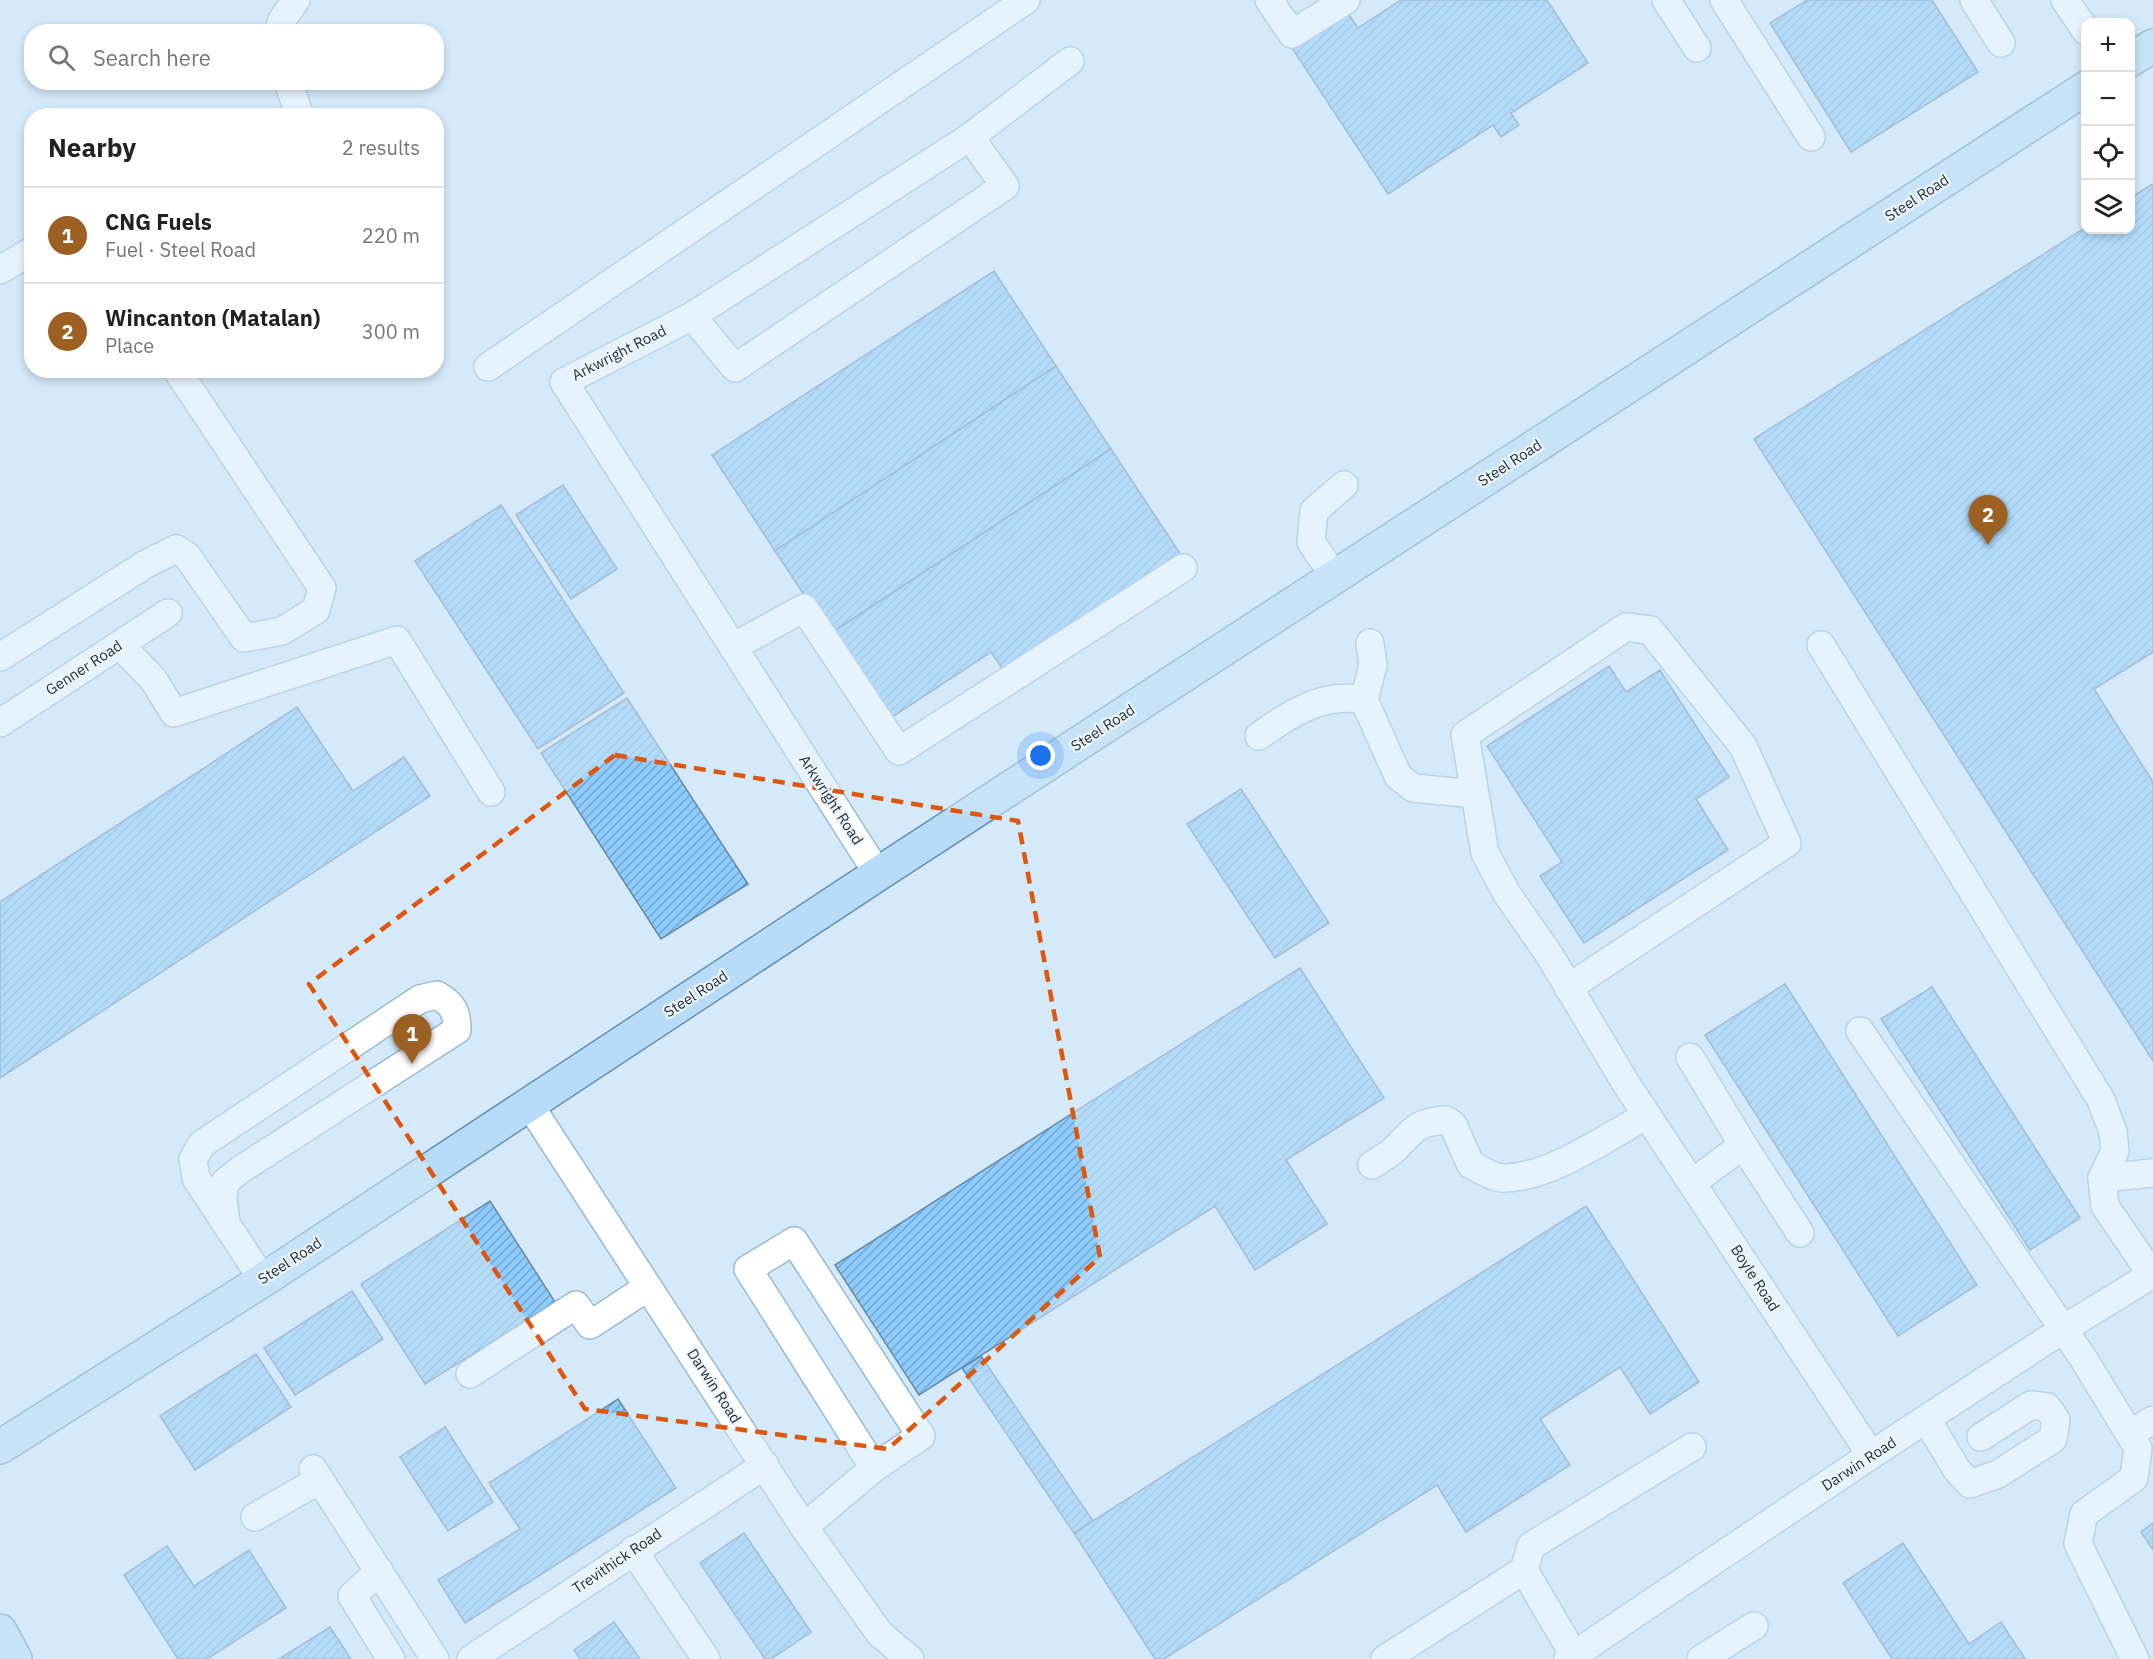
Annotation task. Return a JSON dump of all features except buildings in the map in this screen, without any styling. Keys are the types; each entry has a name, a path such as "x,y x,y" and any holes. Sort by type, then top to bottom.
{"main road":[{"path":"2135,57 2153,45"},
{"name":"Steel Road","path":"0,1447 262,1280 878,874 2081,91"},
{"path":"0,1631 15,1659"}],"street":[{"path":"281,24 296,0"},
{"path":"488,367 1026,0"},
{"path":"1269,0 1292,34 1346,0"},
{"path":"1666,0 1697,48"},
{"path":"1724,0 1811,136"},
{"path":"1974,0 2001,43"},
{"path":"2065,0 2081,25"},
{"name":"Arkwright Road","path":"878,874 564,382 692,316 970,137 1070,62"},
{"path":"291,90 297,108"},
{"path":"692,316 735,368 1005,186 970,137"},
{"path":"0,270 24,256"},
{"path":"0,657 146,564 176,549 187,556 244,638 282,631 316,610 322,588 182,378"},
{"path":"1335,577 1311,542 1314,511 1344,485"},
{"path":"733,647 804,608 899,751 1183,568"},
{"name":"Genner Road","path":"0,723 168,613"},
{"name":"Boyle Road","path":"1568,988 1787,843 1743,746 1650,630 1626,627 1465,735 1485,853 1507,894 1550,956 1568,988 1643,1108 1871,1455"},
{"path":"120,645 153,679 174,713 397,640 491,792"},
{"path":"1370,643 1373,665 1364,700 1398,776 1413,788 1474,794"},
{"path":"1821,645 2102,1100 2113,1132 2115,1151 2102,1178 2105,1206 2152,1275"},
{"path":"1259,736 1291,713 1317,702 1353,698 1364,700"},
{"path":"225,1223 223,1198 225,1182 240,1170 457,1030 457,1014 448,1001 437,995 420,999 202,1144 193,1159 196,1178 225,1223 262,1280"},
{"path":"1860,1031 2065,1329 2138,1448 2134,1478 2084,1514 2078,1544 2135,1659"},
{"path":"1690,1057 1800,1233"},
{"name":"Darwin Road","path":"530,1104 804,1527 880,1634 910,1659"},
{"path":"1372,1165 1394,1150 1406,1135 1426,1121 1446,1120 1453,1125 1471,1165 1503,1179 1529,1174 1558,1163 1643,1108"},
{"path":"1692,1183 1743,1145"},
{"path":"2102,1178 2153,1173"},
{"path":"804,1527 874,1468 921,1436 794,1241 748,1269 874,1468"},
{"name":"Darwin Road","path":"1571,1657 1871,1455 2152,1275"},
{"path":"470,1374 576,1305 590,1325 648,1287"},
{"path":"1927,1420 1957,1470 1970,1484 1998,1474 2054,1439 2056,1420 2047,1407 2031,1405 1981,1437"},
{"path":"2130,1434 2153,1420"},
{"path":"1385,1659 1524,1570 1531,1546 1692,1447"},
{"name":"Trevithick Road","path":"471,1659 765,1465"},
{"path":"255,1517 316,1475 435,1659"},
{"path":"633,1550 706,1659"},
{"path":"1524,1570 1571,1657"},
{"path":"379,1571 352,1596 391,1659"},
{"path":"1701,1659 1754,1626"}],"highlighted area":[{"path":"615,755 1018,821 1100,1257 888,1449 585,1409 309,984"}],"place":[{"name":"Wincanton (Matalan)","path":"1988,545"},
{"name":"CNG Fuels","path":"412,1064"}]}
